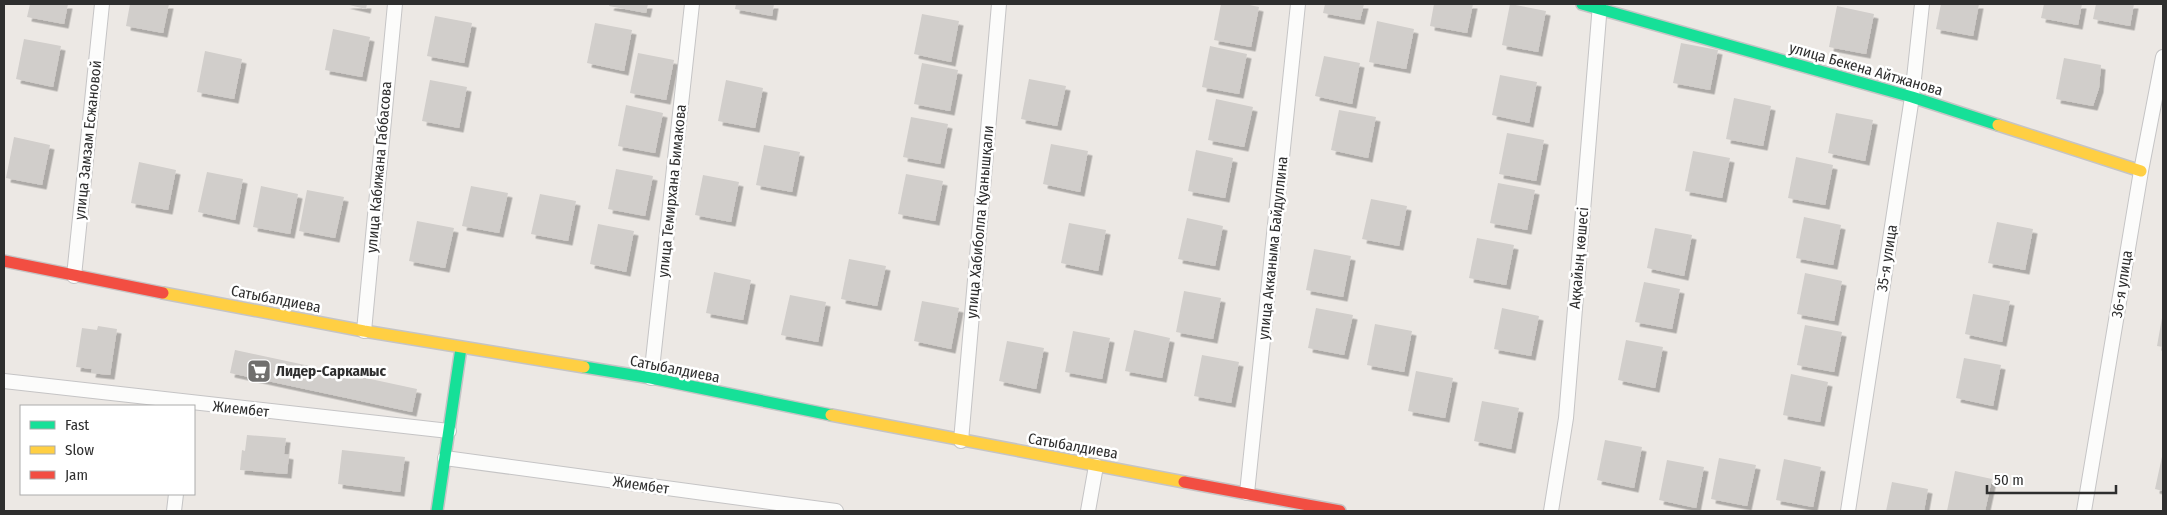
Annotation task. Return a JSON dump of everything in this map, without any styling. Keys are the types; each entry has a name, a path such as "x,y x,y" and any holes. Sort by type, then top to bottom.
{"street":[{"name":"улица Замзам Есжановой","path":"74,276 102,4"},
{"name":"улица Кабижана Габбасова","path":"364,331 395,4"},
{"name":"улица Темирхана Бимакова","path":"651,378 692,4"},
{"name":"улица Хабиболла Қуанышқали","path":"961,441 999,4"},
{"name":"улица Акканыма Байдуллина","path":"1247,493 1298,4"},
{"name":"улица Бекена Айтжанова","path":"1582,4 1600,7 1912,97 2140,171"},
{"name":"35-я улица","path":"1848,511 1912,97 1922,4"},
{"name":"Аққайың көшесі","path":"1551,511 1566,418 1600,7"},
{"name":"36-я улица","path":"2084,511 2140,171 2163,57"},
{"name":"Сатыбалдиева","path":"4,261 364,331 651,378 961,441 1247,493 1315,509 1340,511"},
{"path":"437,511 460,348"},
{"name":"Жиембет","path":"4,381 184,404"},
{"name":"Жиембет","path":"195,405 448,431"},
{"name":"Жиембет","path":"445,458 836,511"},
{"path":"1088,511 1096,466"},
{"path":"174,511 176,495"}],"building":[{"path":"30,4 68,4 64,24 27,17"},
{"path":"130,4 169,4 163,33 126,26"},
{"path":"345,4 367,4 366,9"},
{"path":"610,4 648,4 646,13 609,6"},
{"path":"736,4 774,4 772,16 735,9"},
{"path":"1221,4 1245,4 1259,7 1251,47 1214,40"},
{"path":"1325,4 1364,4 1360,20 1323,13"},
{"path":"1434,4 1473,4 1467,33 1430,26"},
{"path":"1510,4 1546,11 1538,52 1502,45"},
{"path":"1941,4 1979,4 1973,36 1936,29"},
{"path":"2044,4 2082,4 2078,25 2041,18"},
{"path":"2096,4 2134,4 2130,26 2093,19"},
{"path":"1837,6 1874,14 1866,54 1829,47"},
{"path":"922,14 959,21 951,62 914,54"},
{"path":"435,16 472,23 464,63 427,56"},
{"path":"1377,21 1414,29 1406,69 1369,62"},
{"path":"595,23 632,30 624,71 587,63"},
{"path":"333,29 370,37 362,77 325,70"},
{"path":"24,39 61,46 53,87 16,79"},
{"path":"1681,43 1718,50 1710,90 1673,83"},
{"path":"1210,46 1247,54 1239,94 1202,87"},
{"path":"205,51 242,59 234,99 197,92"},
{"path":"638,53 674,60 666,100 630,93"},
{"path":"1324,56 1360,63 1352,104 1315,96"},
{"path":"2064,58 2101,65 2099,88 2093,106 2056,99"},
{"path":"922,63 958,70 950,111 914,104"},
{"path":"1500,75 1537,82 1529,123 1492,115"},
{"path":"1029,79 1066,86 1057,126 1021,119"},
{"path":"430,80 467,87 459,128 422,121"},
{"path":"726,80 763,88 755,128 718,121"},
{"path":"1734,98 1771,106 1763,146 1726,139"},
{"path":"1216,99 1253,107 1244,147 1208,140"},
{"path":"626,105 663,113 655,153 618,146"},
{"path":"1339,110 1376,117 1368,158 1331,150"},
{"path":"1836,113 1873,120 1865,161 1828,153"},
{"path":"911,117 948,124 940,164 903,157"},
{"path":"1507,133 1544,140 1536,181 1499,174"},
{"path":"14,137 50,145 42,185 6,178"},
{"path":"1051,144 1088,151 1080,192 1043,184"},
{"path":"764,145 800,152 792,192 756,185"},
{"path":"1196,150 1233,158 1225,198 1188,191"},
{"path":"1693,151 1730,158 1722,198 1685,191"},
{"path":"1796,157 1833,165 1825,205 1788,198"},
{"path":"139,162 176,170 168,210 131,203"},
{"path":"616,169 653,176 645,216 608,209"},
{"path":"207,172 243,179 235,220 198,212"},
{"path":"906,174 943,181 935,221 898,214"},
{"path":"703,175 739,182 731,222 695,215"},
{"path":"1498,183 1535,190 1527,230 1490,223"},
{"path":"261,186 298,194 290,234 253,227"},
{"path":"471,186 508,193 499,233 462,226"},
{"path":"307,190 344,197 335,238 299,231"},
{"path":"540,194 576,201 568,241 531,234"},
{"path":"1371,199 1407,206 1399,246 1362,239"},
{"path":"1804,217 1841,225 1833,265 1796,258"},
{"path":"1187,218 1223,226 1215,266 1178,259"},
{"path":"417,221 454,228 445,268 409,261"},
{"path":"1997,222 2033,229 2025,270 1988,263"},
{"path":"1069,223 1106,230 1098,271 1061,263"},
{"path":"598,224 634,231 626,272 590,264"},
{"path":"1655,228 1692,235 1684,276 1647,268"},
{"path":"1477,238 1514,245 1506,285 1469,278"},
{"path":"1314,249 1351,256 1343,297 1306,290"},
{"path":"849,259 886,266 877,306 841,299"},
{"path":"714,272 751,280 743,320 706,313"},
{"path":"1805,273 1842,281 1834,321 1797,314"},
{"path":"1644,282 1680,289 1672,329 1635,322"},
{"path":"1184,291 1221,298 1213,339 1176,332"},
{"path":"1973,294 2010,301 2002,342 1965,334"},
{"path":"790,295 826,302 818,342 781,335"},
{"path":"922,301 959,308 951,349 914,341"},
{"path":"1316,308 1353,315 1344,355 1308,348"},
{"path":"1502,308 1539,316 1531,356 1494,349"},
{"path":"2163,318 2163,347 2157,346"},
{"path":"1375,324 1412,331 1404,372 1367,365"},
{"path":"1805,325 1842,332 1834,372 1797,365"},
{"path":"98,326 117,329 110,375 91,373 92,369 76,367 82,328 97,330"},
{"path":"1134,330 1170,338 1162,378 1125,371"},
{"path":"1073,331 1110,338 1102,379 1065,372"},
{"path":"1626,340 1663,347 1655,388 1618,380"},
{"path":"1007,341 1044,348 1036,389 999,381"},
{"path":"235,350 417,389 412,412 230,373"},
{"path":"1202,355 1239,362 1231,403 1194,396"},
{"path":"1964,358 2001,365 1993,406 1956,398"},
{"path":"1416,371 1453,378 1445,418 1408,411"},
{"path":"1791,374 1828,382 1820,422 1783,415"},
{"path":"1482,401 1519,408 1511,449 1474,441"},
{"path":"247,435 286,438 284,454 289,455 287,474 240,470 242,450 245,451"},
{"path":"1605,440 1642,447 1634,488 1597,480"},
{"path":"342,450 405,457 400,492 338,484"},
{"path":"2163,452 2163,491 2155,489"},
{"path":"1719,458 1756,465 1747,506 1711,499"},
{"path":"1784,459 1821,467 1813,507 1776,500"},
{"path":"1667,460 1704,467 1696,508 1659,500"},
{"path":"1955,471 1992,479 1985,511 1947,511"},
{"path":"1892,482 1928,489 1924,511 1886,511"}],"traffic: fast":[{"path":"1582,4 1912,97 1998,125"},
{"path":"437,511 461,348"},
{"path":"584,367 651,378 831,415"}],"traffic: slow":[{"path":"1998,125 2141,171"},
{"path":"163,293 364,331 584,367"},
{"path":"831,415 1184,482"}],"traffic: jam":[{"path":"4,261 163,293"},
{"path":"1184,482 1340,511"}],"place":[{"name":"Лидер-Саркамыс","path":"259,371"}]}
